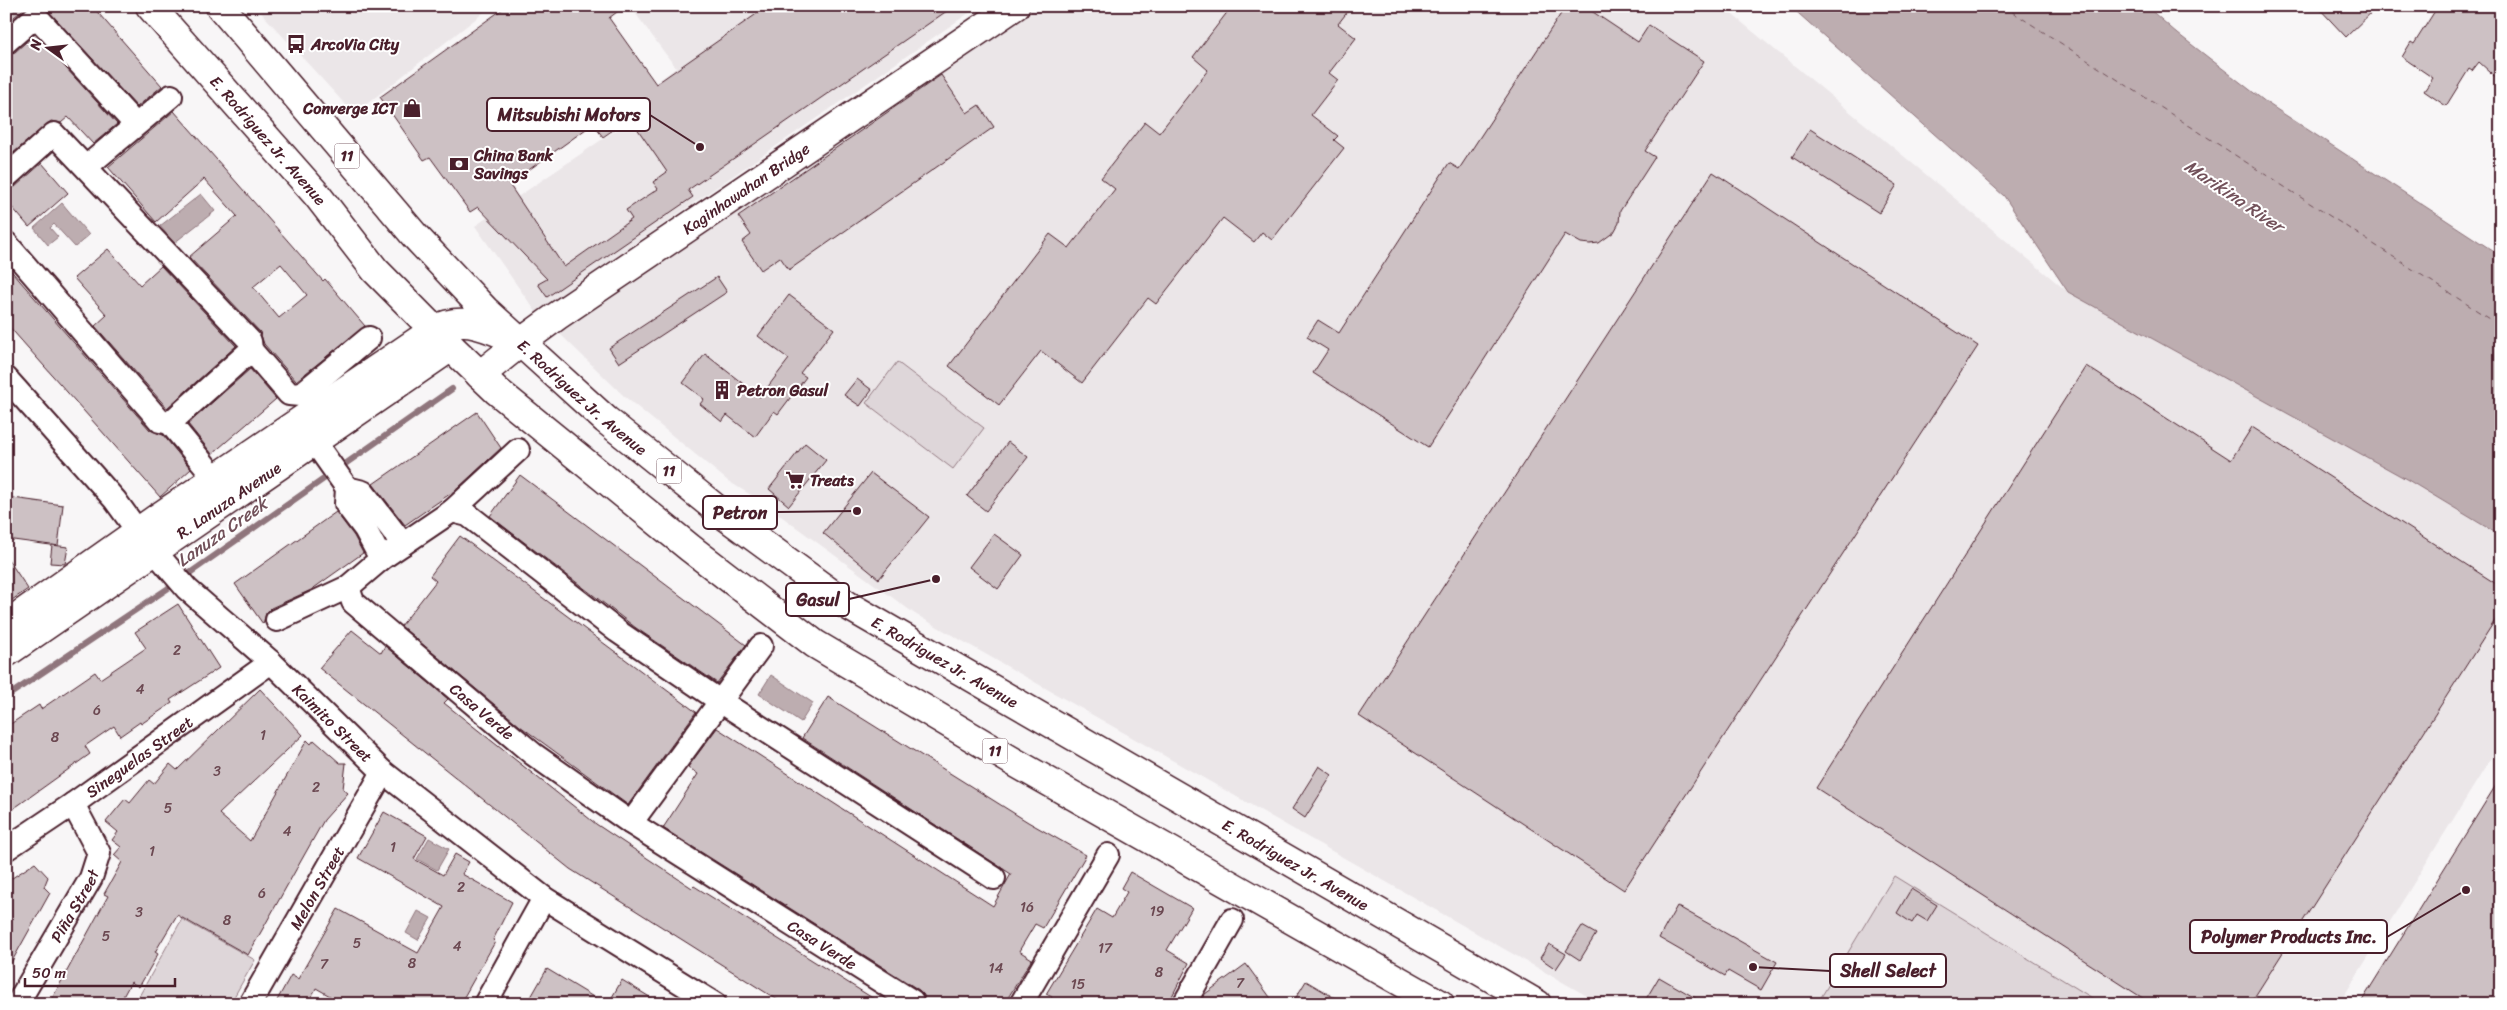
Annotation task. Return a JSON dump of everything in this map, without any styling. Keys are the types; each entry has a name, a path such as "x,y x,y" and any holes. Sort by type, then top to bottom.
{"main road":[{"name":"E. Rodriguez Jr. Avenue","path":"150,6 317,195 375,270 442,338 497,392 690,548 815,644 1014,762 1440,1004"},
{"name":"Kaginhawahan Bridge","path":"480,375 520,342 1016,6"},
{"name":"E. Rodriguez Jr. Avenue","path":"231,13 409,228 461,284 520,342 606,420 724,516 847,605 1538,1004"},
{"path":"461,284 466,322 484,327 520,342"},
{"name":"R. Lanuza Avenue","path":"6,625 314,440 442,338 449,322 466,322"},
{"name":"R. Lanuza Avenue","path":"6,653 147,542 216,479 314,440"}],"street":[{"path":"6,42 42,11 135,124"},
{"path":"86,167 135,124 171,96"},
{"path":"6,177 54,134 250,341 251,350 289,394 294,396 300,395 369,338"},
{"path":"6,243 160,421 170,423 216,479"},
{"path":"170,423 251,350"},
{"name":"Kaimito Street","path":"6,378 115,500 147,542 181,581 271,662 383,772 544,898 716,1004"},
{"path":"314,440 346,486 346,504 365,529 381,559"},
{"path":"277,620 348,587 381,559 452,511 518,450"},
{"path":"346,486 364,492 403,544"},
{"path":"452,511 468,515 617,631 720,701 994,878"},
{"name":"Casa Verde","path":"348,587 354,602 394,638 533,754 631,823 912,1002"},
{"path":"631,823 761,646"},
{"name":"Sineguelas Street","path":"6,849 73,804 271,662"},
{"name":"Melon Street","path":"250,1004 383,772"},
{"name":"Piña Street","path":"17,1004 91,878 99,853 73,804"},
{"path":"1021,1004 1108,855"},
{"path":"485,1004 544,898"},
{"path":"1184,1004 1232,920"}],"shaded area":[{"name":"ArcoVia City","path":"255,6 492,6 354,114"},
{"path":"630,6 979,6 536,312 475,226 666,96 656,83 676,68"},
{"path":"1036,6 1722,6 2068,292 2408,480 2501,536 2501,742 2339,1004 2102,1004 1894,876 1817,1004 1601,1004 915,614 759,500 728,481 624,396 559,333"},
{"path":"897,362 984,428 953,469 866,403"},
{"path":"1894,876 2102,1004 1817,1004"},
{"path":"182,919 255,960 230,1004 143,1004 137,1000"}],"water":[{"name":"Marikina River","path":"1790,6 2146,6 2178,34 2267,103 2501,256 2501,536 2408,480 2068,292 2004,196"},
{"path":"201,194 215,211 174,243 160,226"},
{"path":"62,203 89,235 75,247 54,224 50,228 58,237 48,245 34,228"},
{"path":"771,675 813,703 801,722 759,694"},
{"path":"429,838 449,849 437,870 417,859"},
{"path":"418,911 431,918 418,940 406,933"}],"building":[{"path":"6,6 27,6 6,24"},
{"path":"44,6 92,6 162,86 137,107"},
{"path":"507,6 625,6 609,18 656,84 768,6 954,6 688,190 693,197 547,297 538,284 547,279 478,207 470,212 430,157 424,160 380,97","holes":["630,118 667,172 653,182 658,189 626,210 632,219 564,267 509,184 593,124 603,137"]},
{"path":"1232,6 1352,6 1338,24 1356,38 1329,73 1338,80 1311,115 1338,136 1334,140 1344,148 1272,240 1262,232 1254,242 1223,218 1156,304 1148,298 1082,383 1041,351 999,405 949,366 1050,234 1069,248 1115,189 1101,178 1145,122 1159,133 1208,70 1193,57"},
{"path":"1566,6 1584,6 1638,42 1649,25 1704,61 1645,151 1655,157 1620,211 1619,223 1614,232 1599,243 1590,244 1581,243 1565,234 1428,447 1313,373 1328,350 1307,337 1318,320 1339,333 1449,163 1459,169"},
{"path":"2317,6 2378,6 2346,37"},
{"path":"2438,6 2501,6 2501,82 2479,62 2472,71 2469,69 2446,106 2424,91 2433,78 2402,57 2411,42 2414,44"},
{"path":"35,34 117,124 93,144 68,117 61,123 51,121 6,159 6,55 15,52"},
{"path":"941,75 967,113 979,105 994,127 789,270 780,257 761,270 742,242 751,235 738,216"},
{"path":"174,111 323,281 325,279 365,326 296,381 264,344 260,332 189,257 237,216 204,179 156,222 108,167","holes":["281,264 307,295 279,318 253,287"]},
{"path":"1810,129 1897,185 1879,213 1792,157"},
{"path":"42,163 68,193 29,227 6,200 6,190 15,187"},
{"path":"1713,172 1978,346 1624,890 1359,716"},
{"path":"108,249 140,285 161,266 236,346 167,408 95,326 107,315 74,278"},
{"path":"6,265 150,430 163,435 191,469 160,497 6,323"},
{"path":"717,277 727,292 619,363 609,348"},
{"name":"Petron Gasul","path":"789,295 834,329 800,373 806,377 778,414 774,411 755,437 727,415 722,422 700,404 704,399 683,383 705,354 760,397 789,359 758,336"},
{"path":"2086,366 2231,460 2252,427 2501,587 2501,611 2250,1004 2152,1004 1816,788"},
{"path":"250,369 276,399 212,454 188,424"},
{"path":"857,379 872,390 860,406 844,395"},
{"path":"477,412 501,448 457,489 405,525 373,484"},
{"path":"1008,442 1028,457 986,511 967,496"},
{"path":"805,443 826,460 789,506 769,489"},
{"path":"871,473 929,517 879,579 823,533"},
{"path":"520,475 746,645 717,683 636,628 490,516"},
{"path":"6,497 63,505 58,546 6,539"},
{"path":"336,512 354,536 363,553 311,590 271,608 266,613 263,624 235,584"},
{"path":"994,534 1023,555 998,589 969,567"},
{"path":"460,536 696,712 628,805 520,726 401,626 436,581 430,576"},
{"path":"52,545 68,547 65,564 50,563"},
{"path":"6,556 28,589 6,604"},
{"path":"178,604 219,668 170,700 172,703 120,736 114,726 85,746 90,754 6,814 6,727 39,705 41,709 95,672 100,679 146,648 135,632"},
{"path":"352,630 381,653 385,646 448,699 444,703 596,824 692,888 694,886 882,1004 784,1004 570,869 319,668"},
{"path":"260,689 303,735 219,814 250,841 307,740 311,744 314,740 340,763 346,763 343,789 348,793 324,820 248,955 177,915 155,952 158,954 139,987 131,982 119,1004 49,1004 108,896 104,894 122,862 114,855 121,847 112,840 118,832 106,822 125,799 130,803 149,780 154,784 170,764 177,770"},
{"path":"828,697 1028,822 1086,855 1043,928 1035,924 1019,951 1032,959 1004,1004 924,1004 924,995 919,990 663,828 698,774 688,767 717,728 993,906 1011,874 802,738"},
{"path":"1319,766 1332,775 1305,818 1292,809"},
{"path":"2501,777 2501,1004 2360,1004"},
{"path":"384,812 427,836 414,859 443,875 455,854 469,862 462,874 512,902 493,940 495,942 460,1004 344,1004 316,988 308,1004 275,1004 291,975 298,979 338,909 418,953 444,907 358,858"},
{"path":"35,863 48,877 44,887 50,893 6,972 6,882"},
{"path":"1130,872 1192,908 1167,950 1189,963 1168,1004 1049,1004 1052,997 1046,994 1097,909 1112,918 1127,892 1121,888"},
{"path":"1911,889 1937,905 1927,921 1917,915 1912,923 1897,913"},
{"path":"1677,906 1777,962 1761,990 1728,971 1725,976 1659,938"},
{"path":"1582,926 1596,934 1580,960 1566,951"},
{"path":"1549,944 1566,954 1556,969 1540,958"},
{"path":"1246,964 1275,1004 1199,1004 1205,994"},
{"path":"547,969 605,1004 527,1004"},
{"path":"1659,977 1706,1004 1643,1004"},
{"path":"622,980 661,1004 608,1004"},
{"path":"1306,981 1345,1004 1292,1004"}],"waterway":[{"name":"Lanuza Creek","path":"6,697 167,589 452,389"}],"ferry route":[{"path":"2003,6 2501,326"}],"place":[{"name":"ArcoVia City","path":"296,44"},
{"name":"Converge ICT","path":"412,108"},
{"name":"Mitsubishi Motors","path":"700,147"},
{"name":"China Bank Savings","path":"459,164"},
{"name":"Petron Gasul","path":"722,390"},
{"name":"Treats","path":"795,480"},
{"name":"Petron","path":"857,511"},
{"name":"Gasul","path":"936,579"},
{"name":"Polymer Products Inc.","path":"2466,890"},
{"name":"Shell Select","path":"1753,967"}]}
